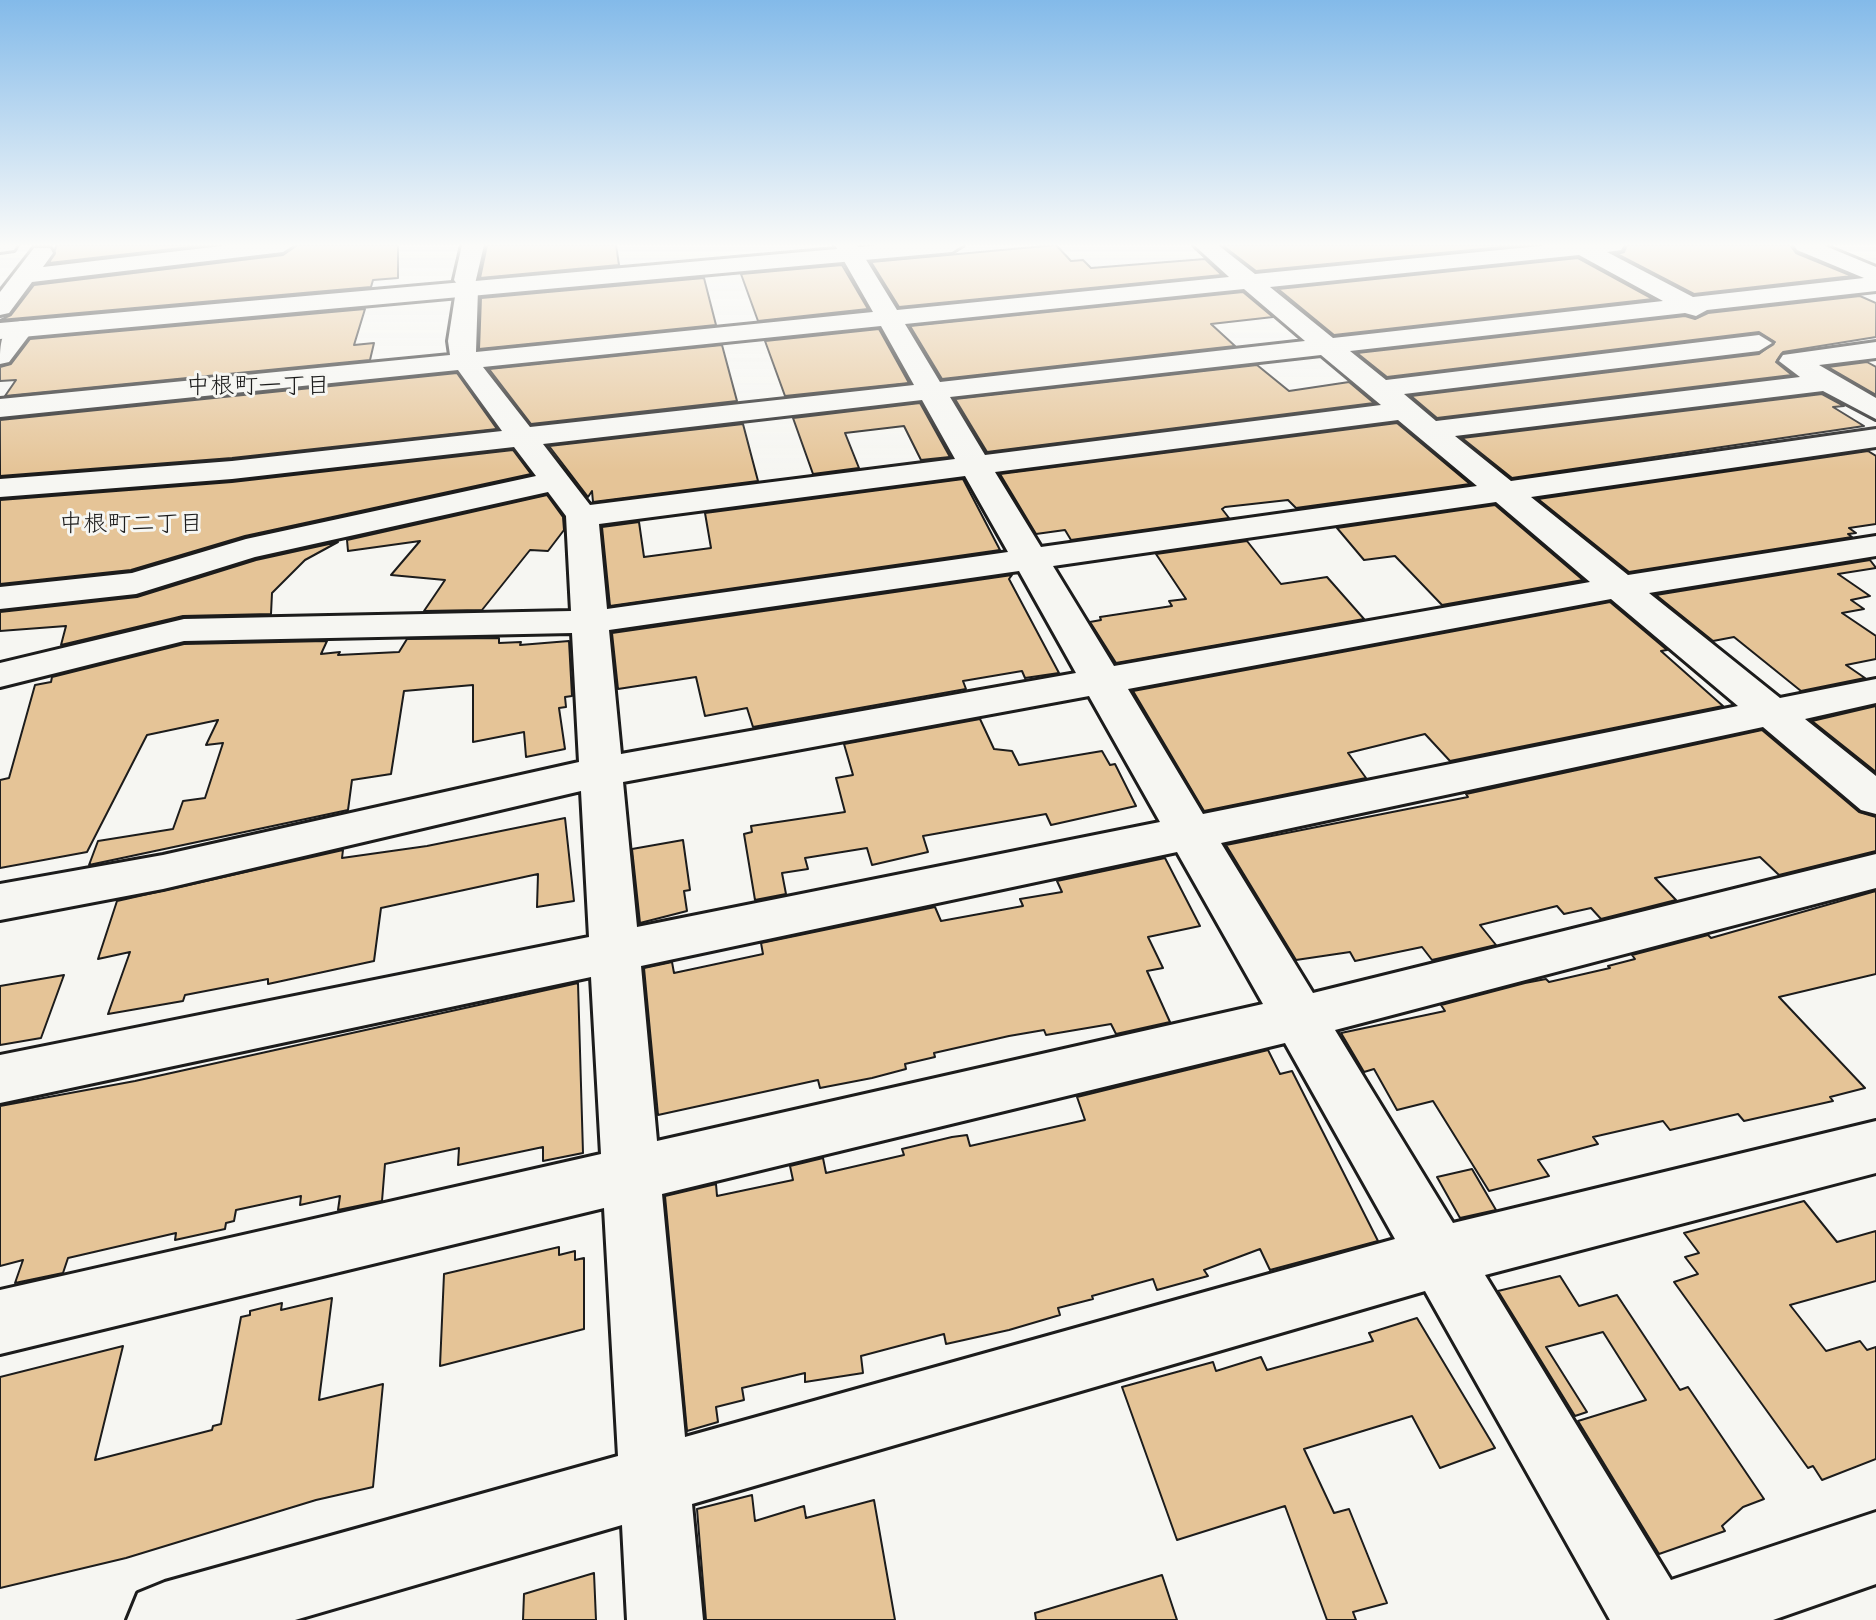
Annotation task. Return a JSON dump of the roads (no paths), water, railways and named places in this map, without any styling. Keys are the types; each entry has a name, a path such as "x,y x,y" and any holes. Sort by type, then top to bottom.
{"street":[{"path":"0,356 7,328 86,321"},
{"path":"463,321 461,341 464,360 568,498 590,622 665,1620"},
{"path":"0,408 852,321"},
{"path":"889,321 1652,1620"},
{"path":"1297,321 1876,799"},
{"path":"0,488 232,470 1555,321"},
{"path":"1718,321 1876,410"},
{"path":"1509,326 1569,366"},
{"path":"1380,389 1759,343"},
{"path":"1792,361 1872,353"},
{"path":"0,598 136,583 246,549 568,498 974,465 1418,420 1629,406 1828,382"},
{"path":"1629,406 1716,461"},
{"path":"0,675 184,630 590,622 1876,438"},
{"path":"0,902 163,872 601,772 1100,679 1620,587 1876,546"},
{"path":"0,1079 1876,691"},
{"path":"0,1322 1298,1018 1876,871"},
{"path":"165,1620 1438,1257 1876,1147"},
{"path":"1665,1620 1876,1548"}],"district":[{"name":"中根町一丁目","path":"258,389"},
{"name":"中根町二丁目","path":"131,527"}]}
